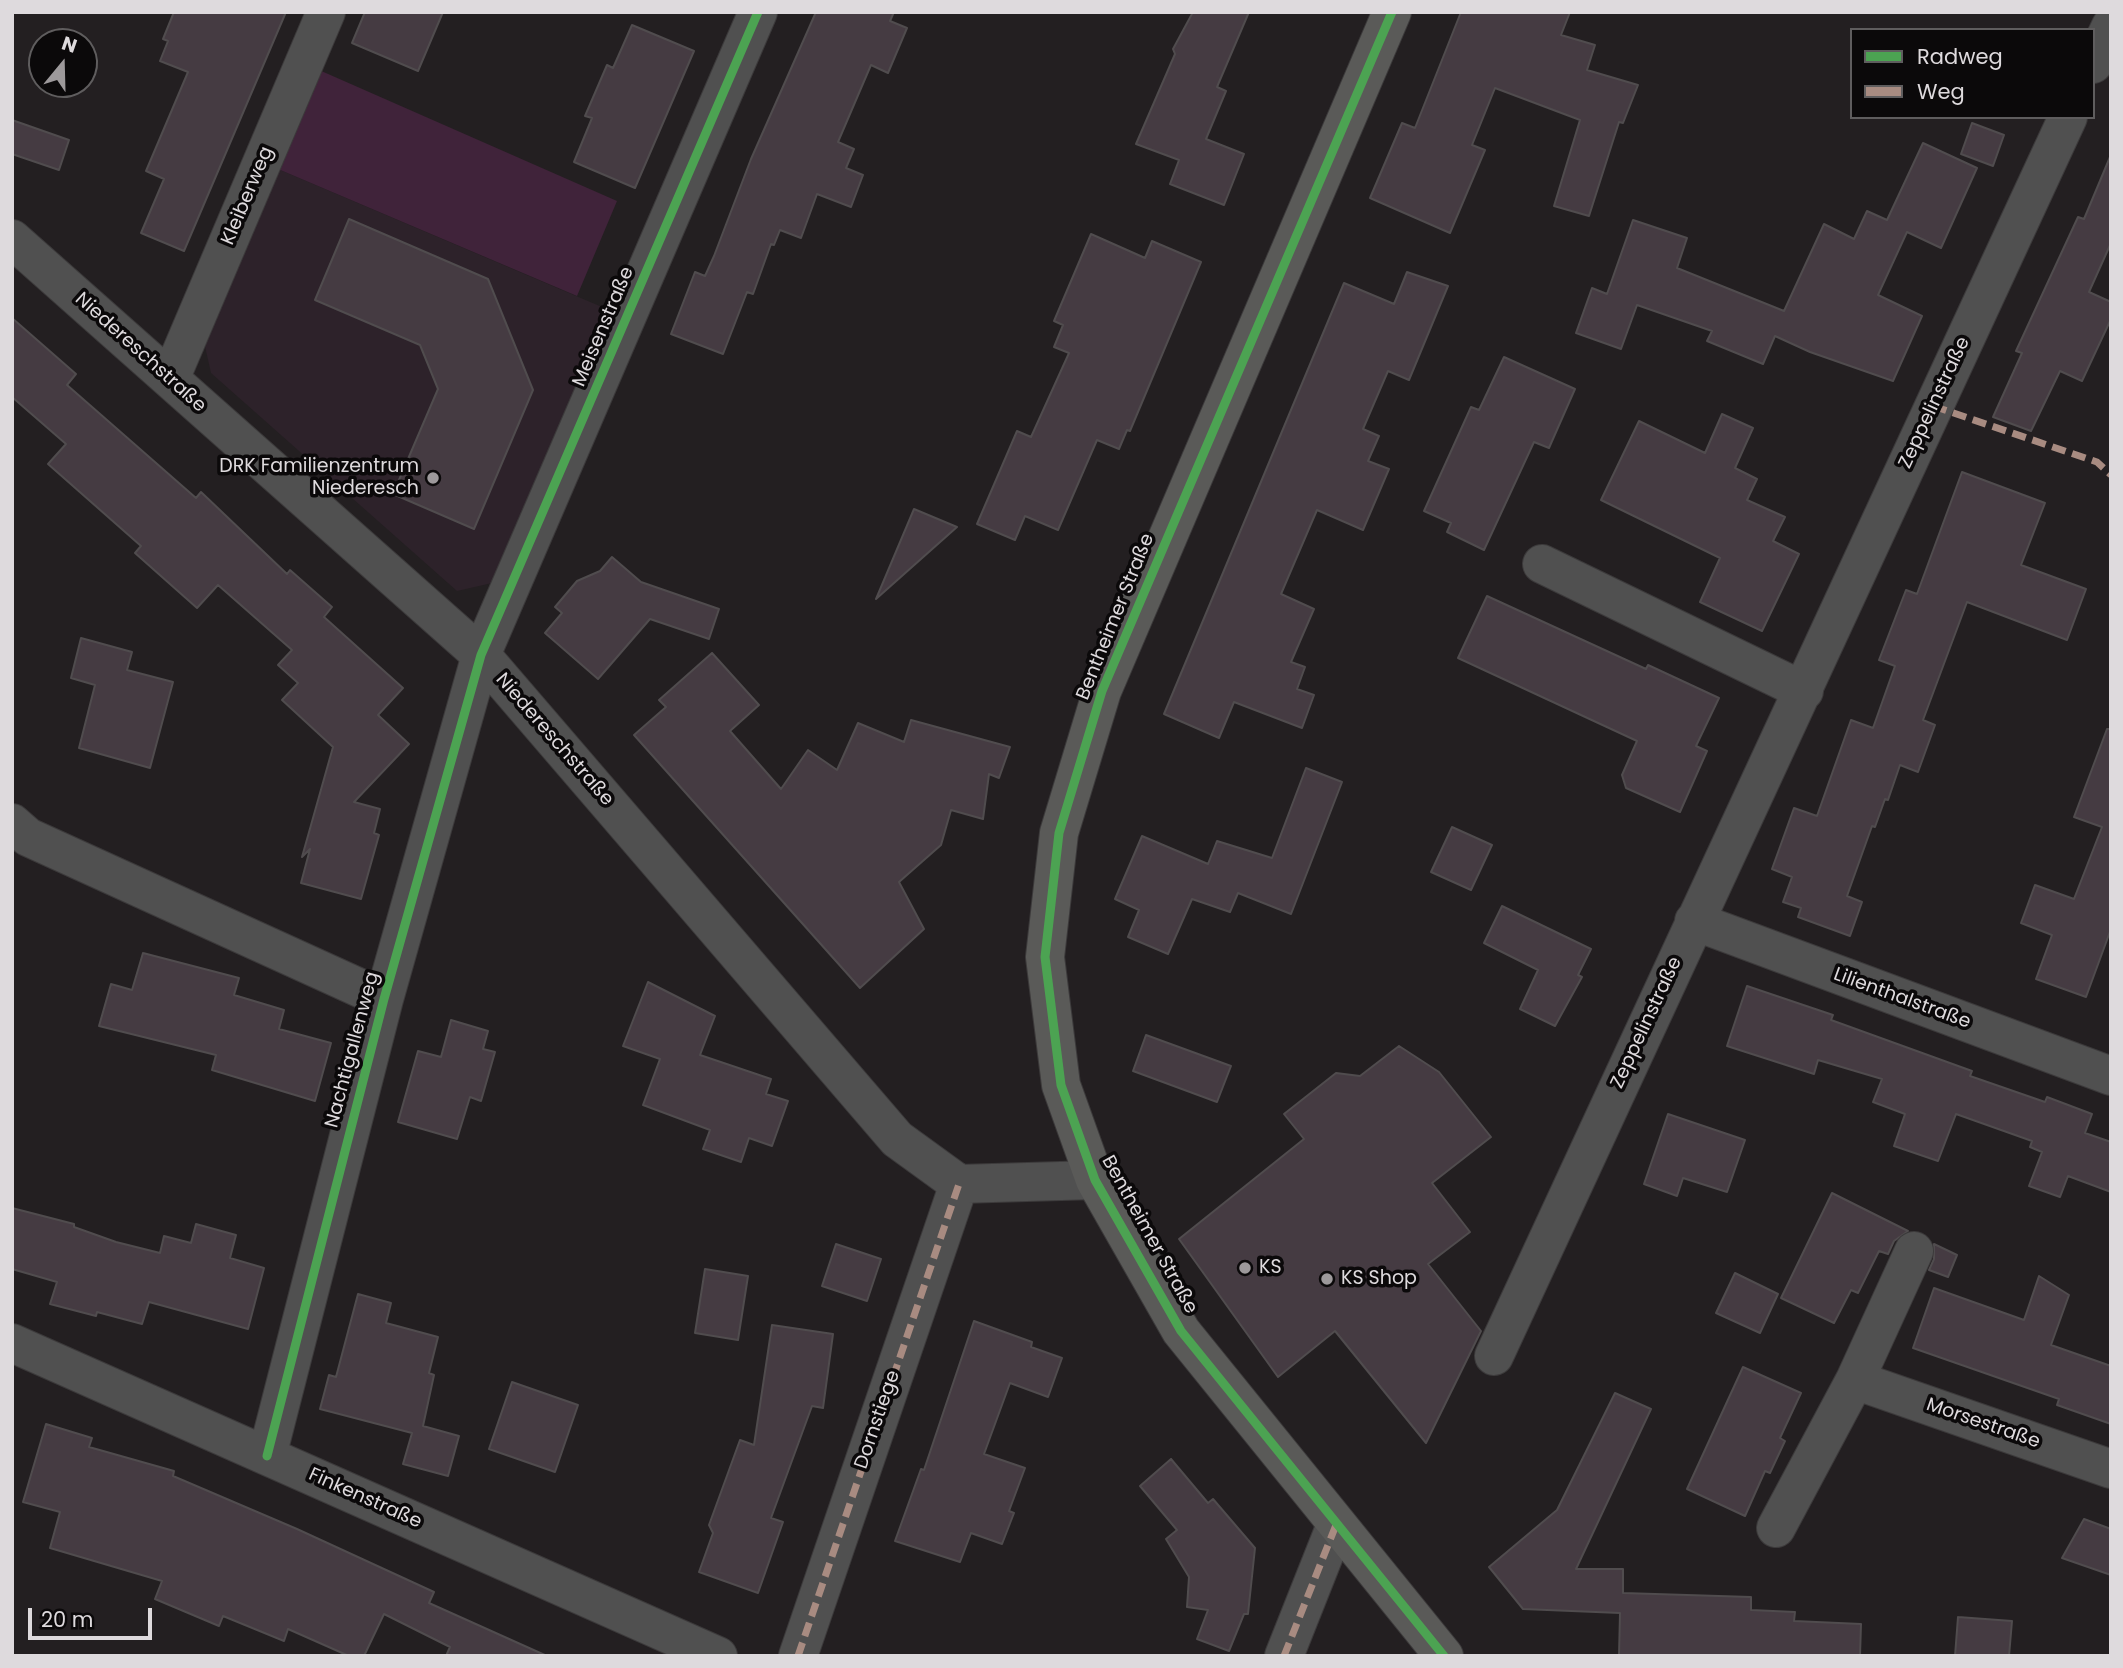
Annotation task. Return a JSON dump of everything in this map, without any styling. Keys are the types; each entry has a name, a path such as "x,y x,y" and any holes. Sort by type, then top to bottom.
{"main road":[{"name":"Bentheimer Straße","path":"1392,12 1102,691 1059,833 1045,957 1061,1085 1094,1180 1181,1331 1444,1656"}],"street":[{"name":"Kleiberweg","path":"170,379 326,12"},
{"name":"Meisenstraße","path":"481,656 758,12"},
{"path":"2095,60 2111,26"},
{"name":"Zeppelinstraße","path":"1494,1356 2067,119"},
{"name":"Niedereschstraße","path":"12,239 481,656 897,1139 959,1184"},
{"path":"1542,564 1804,691"},
{"name":"Nachtigallenweg","path":"267,1456 384,999 481,656"},
{"name":"Nachtigallenweg","path":"12,823 28,837 384,999"},
{"name":"Lilienthalstraße","path":"1694,921 2110,1074"},
{"path":"959,1184 1094,1180"},
{"name":"Dornstiege","path":"798,1656 959,1184"},
{"path":"1776,1528 1855,1380 1914,1251"},
{"name":"Finkenstraße","path":"12,1343 718,1656"},
{"name":"Morsestraße","path":"1855,1380 2111,1468"},
{"path":"1284,1656 1336,1525"}],"shaded area":[{"path":"319,70 617,201 577,296 278,169"},
{"name":"DRK Familienzentrum Niederesch","path":"278,169 609,310 492,583 457,591 211,373 204,342"}],"building":[{"path":"174,12 286,12 184,251 141,233 164,179 146,171 188,72 160,61 168,41 163,39"},
{"path":"365,12 443,12 418,71 352,43"},
{"path":"816,12 894,12 890,21 907,28 888,73 871,65 838,142 854,149 846,168 863,175 851,207 817,194 801,238 780,230 774,245 771,244 753,294 747,292 723,354 671,334 695,272 705,276 751,159"},
{"path":"1193,12 1249,12 1217,87 1226,91 1206,139 1244,154 1224,205 1170,184 1179,160 1136,144 1175,54 1173,49"},
{"path":"1461,12 1570,12 1561,35 1595,45 1587,70 1638,85 1623,123 1619,122 1589,216 1554,206 1580,120 1495,88 1472,145 1485,150 1450,233 1370,198 1402,123 1415,128"},
{"path":"632,25 694,51 635,188 574,162 592,118 585,116 607,65 613,68"},
{"path":"12,120 69,140 59,170 12,154"},
{"path":"1972,123 2004,135 1993,166 1961,154"},
{"path":"1923,143 1977,168 1941,248 1907,232 1878,295 1922,316 1893,381 1810,352 1775,336 1763,364 1707,341 1712,331 1637,305 1621,349 1576,333 1592,288 1607,294 1633,220 1687,238 1677,268 1784,311 1824,224 1854,239 1867,211 1887,220"},
{"path":"2110,157 2111,243 2089,292 2111,302 2111,319 2082,381 2060,371 2031,431 1993,417 2022,353 2016,351 2078,217 2084,219"},
{"path":"349,219 488,279 533,390 474,529 393,494 438,389 420,345 315,300"},
{"path":"1091,234 1145,258 1152,241 1201,262 1130,431 1127,430 1119,449 1097,440 1058,530 1025,516 1015,540 977,524 1017,431 1031,437 1069,353 1054,347 1063,325 1054,321"},
{"path":"1407,272 1448,286 1409,380 1388,371 1363,429 1379,436 1368,461 1389,469 1363,530 1317,510 1281,594 1314,609 1291,662 1305,667 1297,689 1314,695 1302,728 1234,702 1219,738 1164,714 1344,283 1394,304"},
{"path":"12,318 76,374 67,385 196,498 201,492 287,574 290,570 332,607 324,617 403,688 378,715 409,744 354,802 380,809 374,833 379,835 361,899 301,883 310,849 302,857 333,747 282,700 298,683 278,665 292,650 218,585 197,608 135,553 141,546 48,464 66,444 12,397"},
{"path":"1504,357 1575,389 1549,448 1534,442 1484,550 1447,532 1451,523 1424,511 1471,407 1479,410"},
{"path":"1722,414 1753,428 1735,468 1757,479 1747,500 1785,517 1773,541 1799,554 1762,631 1700,602 1720,558 1601,500 1639,421 1705,453"},
{"path":"1962,472 2045,503 2021,565 2086,589 2067,640 1967,602 1923,720 1935,725 1918,772 1900,765 1888,800 1885,799 1875,827 1872,826 1847,896 1862,902 1850,936 1798,917 1801,908 1783,902 1792,877 1772,869 1794,808 1817,816 1851,720 1873,728 1895,666 1879,660 1906,590 1917,594"},
{"path":"914,509 957,527 876,599"},
{"path":"612,557 641,582 719,609 709,639 650,619 598,679 545,633 562,613 555,607 577,581 600,571"},
{"path":"1487,596 1646,669 1648,665 1719,698 1696,746 1707,751 1680,812 1626,788 1622,775 1637,741 1458,658"},
{"path":"81,638 132,652 127,670 173,682 150,768 79,748 95,685 71,678"},
{"path":"712,653 759,705 730,731 781,789 808,750 837,770 858,723 904,742 911,720 1010,747 999,778 989,774 983,819 951,810 941,845 899,882 924,929 860,988 634,735 666,707 659,700"},
{"path":"2107,729 2111,729 2111,929 2086,997 2036,979 2052,935 2021,923 2035,885 2074,899 2102,827 2074,817"},
{"path":"1306,768 1342,782 1291,914 1238,893 1230,912 1192,899 1168,954 1128,937 1139,910 1115,899 1142,836 1208,864 1217,841 1272,858"},
{"path":"1452,827 1492,845 1471,890 1431,872"},
{"path":"1502,906 1591,949 1578,975 1582,977 1555,1026 1520,1009 1538,970 1484,943"},
{"path":"143,953 239,978 234,995 284,1010 279,1029 331,1043 315,1101 212,1070 216,1055 99,1026 111,984 132,990"},
{"path":"648,982 715,1016 700,1055 771,1079 766,1094 788,1101 772,1146 749,1138 741,1162 703,1149 710,1130 643,1105 660,1059 623,1046"},
{"path":"1747,986 1833,1015 1831,1020 1972,1071 1970,1076 2045,1102 2047,1097 2092,1114 2085,1133 2111,1142 2111,1192 2068,1176 2060,1197 2029,1186 2042,1152 2030,1147 2032,1141 1956,1114 1938,1161 1894,1146 1905,1114 1873,1102 1882,1079 1818,1060 1814,1074 1727,1046"},
{"path":"451,1020 488,1031 483,1049 495,1052 481,1101 470,1097 457,1139 398,1122 418,1051 441,1057"},
{"path":"1146,1035 1231,1066 1217,1102 1133,1071"},
{"path":"1399,1046 1439,1072 1491,1137 1432,1183 1470,1232 1428,1264 1481,1331 1426,1443 1335,1331 1278,1377 1179,1239 1304,1139 1284,1114 1336,1073 1360,1076"},
{"path":"1668,1114 1745,1140 1727,1192 1683,1178 1677,1196 1644,1184"},
{"path":"1832,1193 1908,1231 1894,1241 1888,1254 1879,1251 1858,1293 1851,1290 1834,1323 1781,1298"},
{"path":"12,1208 74,1224 74,1227 116,1242 160,1253 164,1236 191,1243 196,1224 236,1235 230,1258 264,1268 248,1329 149,1302 142,1324 97,1312 96,1316 50,1304 57,1282 12,1269"},
{"path":"836,1244 881,1259 867,1301 822,1286"},
{"path":"1934,1244 1957,1255 1948,1277 1929,1270 1934,1259"},
{"path":"705,1269 748,1276 738,1340 695,1333"},
{"path":"1735,1273 1778,1294 1760,1333 1716,1313"},
{"path":"2039,1276 2069,1295 2051,1345 2111,1366 2111,1424 2057,1405 2059,1399 1913,1348 1934,1288 2024,1320"},
{"path":"358,1294 391,1303 386,1323 438,1337 429,1373 434,1375 423,1426 459,1436 448,1476 403,1464 412,1433 320,1409 329,1375 336,1377"},
{"path":"974,1321 1032,1342 1031,1347 1062,1358 1048,1397 1010,1383 984,1454 1025,1468 1009,1511 1014,1513 1002,1544 971,1533 960,1562 895,1541 921,1469 924,1470"},
{"path":"772,1325 833,1334 823,1408 812,1406 771,1518 783,1522 758,1593 699,1572 713,1533 709,1525 740,1440 754,1445"},
{"path":"1743,1367 1801,1393 1780,1438 1785,1441 1770,1473 1765,1471 1745,1516 1687,1489"},
{"path":"512,1382 578,1405 555,1472 489,1449"},
{"path":"1615,1393 1651,1409 1576,1569 1623,1569 1623,1593 1751,1597 1751,1610 1795,1612 1794,1621 1861,1624 1860,1656 1619,1656 1620,1613 1523,1609 1489,1567 1557,1510"},
{"path":"46,1424 92,1438 89,1447 174,1471 173,1476 434,1592 429,1603 547,1656 446,1656 450,1647 384,1614 364,1656 349,1656 288,1629 284,1641 223,1616 219,1626 155,1599 162,1581 50,1548 60,1512 23,1502"},
{"path":"1171,1459 1208,1503 1213,1499 1255,1548 1248,1614 1244,1614 1229,1651 1197,1639 1208,1610 1187,1607 1189,1577 1166,1539 1177,1530 1140,1486"},
{"path":"2084,1519 2111,1529 2111,1575 2062,1558"},
{"path":"1958,1617 2012,1621 2009,1656 1955,1656"}],"marked path":[{"path":"1933,406 2097,462 2111,475"},
{"path":"798,1656 959,1184"},
{"path":"1284,1656 1336,1525"}],"cycle path":[{"path":"267,1456 384,999 481,655 758,12"},
{"path":"1392,12 1102,691 1059,833 1045,957 1061,1085 1095,1180 1181,1331 1444,1656"}],"place":[{"name":"DRK Familienzentrum Niederesch","path":"433,478"},
{"name":"KS","path":"1245,1268"},
{"name":"KS Shop","path":"1327,1279"}]}
